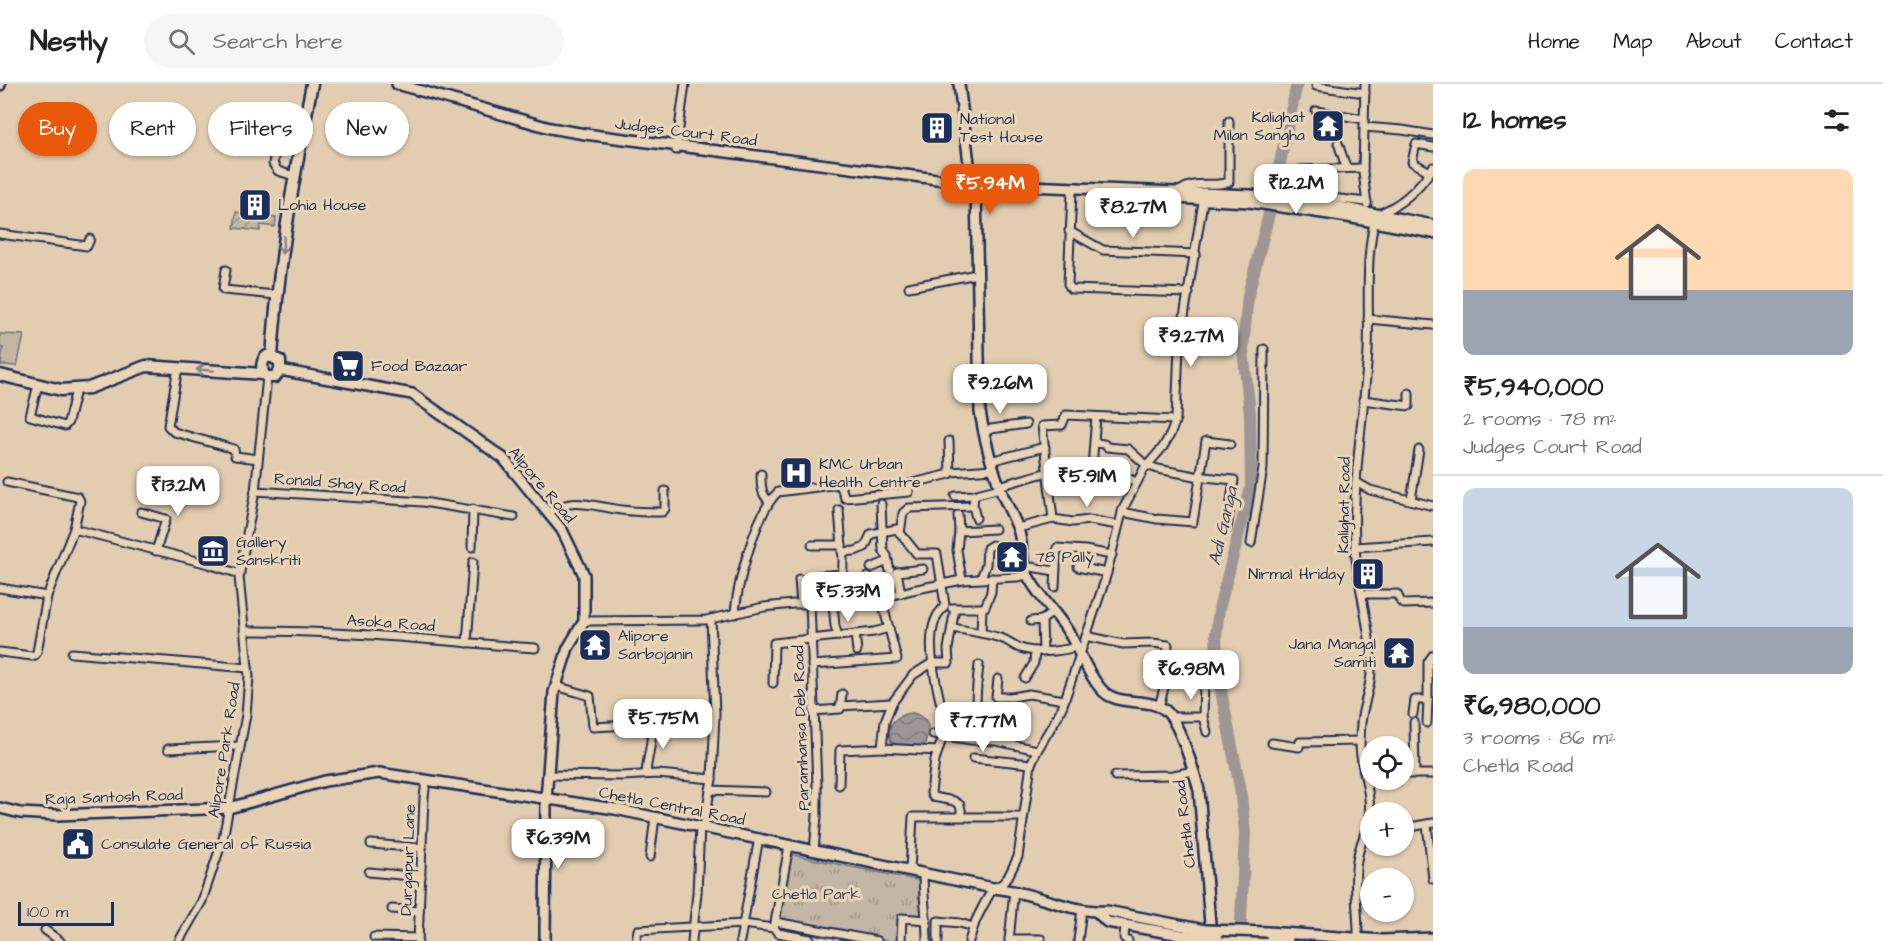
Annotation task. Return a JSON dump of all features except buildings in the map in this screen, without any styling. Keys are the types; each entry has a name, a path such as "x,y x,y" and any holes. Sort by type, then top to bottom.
{"highway":[{"path":"309,102 312,84"},
{"path":"272,357 276,295 287,212 298,156"},
{"path":"0,375 61,390 76,390 89,388 146,366 275,377 280,370 280,361 267,356 264,359 262,365 265,376"}],"main road":[{"name":"Judges Court Road","path":"397,84 550,128 665,144 671,149 677,148"},
{"path":"958,84 969,163 976,186 980,412 992,465 1018,528 1026,571 1103,692 1123,701 1159,707"},
{"path":"677,148 782,166 976,186 1250,198 1433,225"},
{"path":"976,186 1179,192 1202,197"},
{"path":"1372,217 1433,233"},
{"name":"Alipore Road","path":"280,370 412,394 502,458 562,531 584,575 584,621"},
{"path":"545,941 546,800 556,686 568,648 584,621"},
{"name":"Chetla Road","path":"1159,707 1166,711 1175,723 1199,789 1207,936"},
{"name":"Chetla Central Road","path":"229,808 325,781 374,773 615,809 993,888 1014,890 1082,909 1102,911"},
{"name":"Raja Santosh Road","path":"0,808 20,813 57,815 229,808"},
{"path":"1102,911 1207,936"},
{"path":"1102,911 1107,922 1181,935 1358,940 1433,938"},
{"path":"1265,936 1288,941"}],"street":[{"path":"677,148 685,84"},
{"name":"Kalighat Road","path":"1360,736 1361,719 1371,674 1370,638 1355,547 1356,482 1368,319 1372,217 1367,202 1363,168 1365,84"},
{"path":"1316,86 1365,93"},
{"path":"1316,111 1364,123 1433,135"},
{"path":"1179,192 1185,186 1229,182 1229,121"},
{"path":"1338,143 1346,167"},
{"path":"1372,217 1393,208 1426,179 1431,170 1412,162 1416,144 1433,147"},
{"path":"274,156 273,165 278,171 294,176"},
{"path":"1363,168 1301,170 1294,174 1295,190 1313,196 1367,202"},
{"path":"1072,192 1068,284 1071,289 1189,293"},
{"path":"969,941 993,888 1002,884 1008,877 1018,857 1031,764 1037,750 1055,723 1080,656 1107,573 1122,512 1146,465 1163,447 1175,420 1179,347 1196,254 1202,197"},
{"path":"1069,231 1103,250 1196,254"},
{"path":"0,234 87,246 90,239"},
{"path":"226,270 222,289 276,295"},
{"path":"909,286 977,274"},
{"path":"1368,319 1433,325"},
{"path":"1251,543 1263,468 1264,349"},
{"path":"178,368 168,426 174,432 234,449 235,456 258,459"},
{"name":"Alipore Park Road","path":"179,941 202,901 223,839 248,695 248,668 239,590 255,491 265,376"},
{"path":"38,385 30,416 65,426 76,390"},
{"path":"1363,400 1409,406 1409,393"},
{"path":"1053,519 1042,426 1062,425 1066,415 1175,420"},
{"path":"1094,475 1092,467 1096,417"},
{"path":"983,433 991,429 1026,424"},
{"path":"949,441 951,471"},
{"path":"1122,512 1157,519 1193,522 1206,441 1230,444"},
{"path":"1095,443 1128,450 1146,465 1199,477 1235,480 1227,529"},
{"path":"735,614 741,580 754,537 770,501 778,492 840,484 845,498 909,492 909,484 950,474 951,471 992,465 1045,447"},
{"path":"1411,500 1419,450"},
{"path":"955,496 974,495 1048,472"},
{"path":"761,474 762,491 765,498 770,501"},
{"path":"1050,482 1094,475 1125,476 1136,482"},
{"path":"0,652 35,655 47,596 75,529 80,501 78,498 7,482"},
{"path":"1356,482 1370,490 1433,506"},
{"name":"Ronald Shay Road","path":"255,491 423,502 514,517"},
{"path":"548,513 560,505 574,503 637,512 662,512 665,509 664,491"},
{"path":"974,495 973,506 976,518"},
{"path":"881,504 883,550 891,577 897,576"},
{"path":"900,533 903,513 909,508 973,506"},
{"path":"472,547 473,509"},
{"path":"839,510 843,574 842,603"},
{"path":"141,512 166,519 156,551"},
{"path":"958,515 957,550 962,580"},
{"path":"1018,528 1053,519 1073,522 1089,520 1118,525"},
{"path":"75,529 240,574"},
{"path":"812,545 842,549 866,547 871,534 897,529 917,554 937,554 945,607 937,617 933,628 932,663 940,701"},
{"path":"959,531 995,529"},
{"path":"1355,547 1433,542"},
{"path":"981,578 986,565 987,548 992,545"},
{"path":"1055,587 1057,548 1112,555"},
{"path":"871,568 888,561"},
{"path":"467,643 473,562"},
{"path":"1078,567 1107,573"},
{"path":"901,593 897,572 922,569"},
{"path":"584,621 711,619 764,607 873,600 942,583 981,578 1017,577 1026,571 1055,571"},
{"path":"817,576 843,574"},
{"path":"868,577 873,600"},
{"path":"945,607 985,607 991,592 992,578"},
{"path":"799,579 801,604"},
{"path":"0,588 47,596"},
{"path":"1362,594 1397,594 1404,604 1433,603"},
{"path":"812,665 897,659 881,598"},
{"name":"Paramhansa Deb Road","path":"810,603 818,816 814,851"},
{"path":"833,603 838,636"},
{"path":"882,748 885,721 892,703 913,675 932,663 949,663 948,649 955,608"},
{"path":"981,633 982,608"},
{"path":"1030,621 1042,620 1053,612"},
{"path":"692,941 702,826 712,779 715,714 711,619"},
{"path":"1042,620 1043,652"},
{"path":"773,682 774,643 874,632 889,628"},
{"path":"952,628 1006,639 1017,648 1035,651 1059,651 1076,647"},
{"name":"Asoka Road","path":"244,630 313,632 535,648"},
{"path":"855,634 857,651"},
{"path":"1086,636 1123,644 1168,645 1165,680 1159,707"},
{"path":"1025,678 1034,663 1035,651"},
{"path":"72,653 248,668"},
{"path":"1167,658 1189,654"},
{"path":"1427,723 1428,662 1433,655"},
{"path":"978,740 976,692 979,665"},
{"path":"998,679 996,697 1029,694 1064,700"},
{"path":"1165,680 1204,681 1203,717 1207,732"},
{"path":"556,686 590,696 593,728 669,723"},
{"path":"813,711 840,709 842,694"},
{"path":"1413,714 1415,700 1428,700"},
{"path":"840,706 892,703"},
{"path":"976,715 1023,716"},
{"path":"1171,717 1203,717"},
{"path":"1414,722 1414,736"},
{"path":"646,774 652,743 652,724"},
{"path":"933,734 996,741 1037,750"},
{"path":"943,736 935,760 931,793 933,797 954,801 960,805 962,816"},
{"path":"1272,743 1299,747 1300,742 1360,741"},
{"path":"168,749 240,746"},
{"path":"839,785 840,750 882,748 938,751"},
{"path":"973,758 1031,764"},
{"path":"1115,776 1173,776 1194,771"},
{"path":"548,775 646,774 712,779"},
{"path":"1414,774 1433,774"},
{"name":"Durgapur Lane","path":"418,940 426,780"},
{"path":"710,789 766,792"},
{"path":"650,857 656,817"},
{"path":"910,870 913,817 1023,817"},
{"path":"1414,826 1430,823 1433,879"},
{"path":"740,941 759,838"},
{"path":"371,844 422,848"},
{"path":"789,846 775,925 778,933 810,939"},
{"name":"Kalighat Road","path":"1358,940 1356,887 1360,851"},
{"path":"369,872 421,877"},
{"path":"923,873 922,898 927,941"},
{"path":"1014,890 1009,940 1041,939"},
{"path":"392,909 419,911"},
{"path":"1078,941 1082,909"},
{"path":"901,941 902,918 926,920"},
{"path":"938,941 938,921 974,927"},
{"path":"636,941 638,930 743,924 775,925 877,941"},
{"path":"1125,925 1124,938 1128,941"},
{"path":"45,930 60,941"},
{"path":"374,937 418,940"}],"green space":[{"path":"236,212 276,218 275,227 261,225 260,231 234,228"},
{"path":"0,334 24,335 17,366 1,365 3,348 0,347"},
{"name":"Chetla Park","path":"788,854 921,881 919,897 924,916 899,915 899,941 778,921"}],"water":[{"path":"913,713 927,722 924,747 907,748 891,742 890,730 893,722 897,718"}],"waterway":[{"name":"Adi Ganga","path":"1240,941 1245,832 1240,787 1218,676 1216,636 1219,609 1251,487 1250,414 1243,350 1248,295 1268,218 1297,84"}],"place":[{"name":"Kalighat Milan Sangha","path":"1328,126"},
{"name":"National Test House","path":"937,128"},
{"name":"Lohia House","path":"255,205"},
{"name":"Food Bazaar","path":"348,366"},
{"name":"KMC Urban Health Centre","path":"796,473"},
{"name":"Gallery Sanskriti","path":"213,551"},
{"name":"78 Pally","path":"1012,557"},
{"name":"Nirmal Hriday","path":"1368,574"},
{"name":"Alipore Sarbojanin","path":"595,645"},
{"name":"Jana Mangal Samiti","path":"1399,653"},
{"name":"Consulate General of Russia","path":"78,844"}]}
